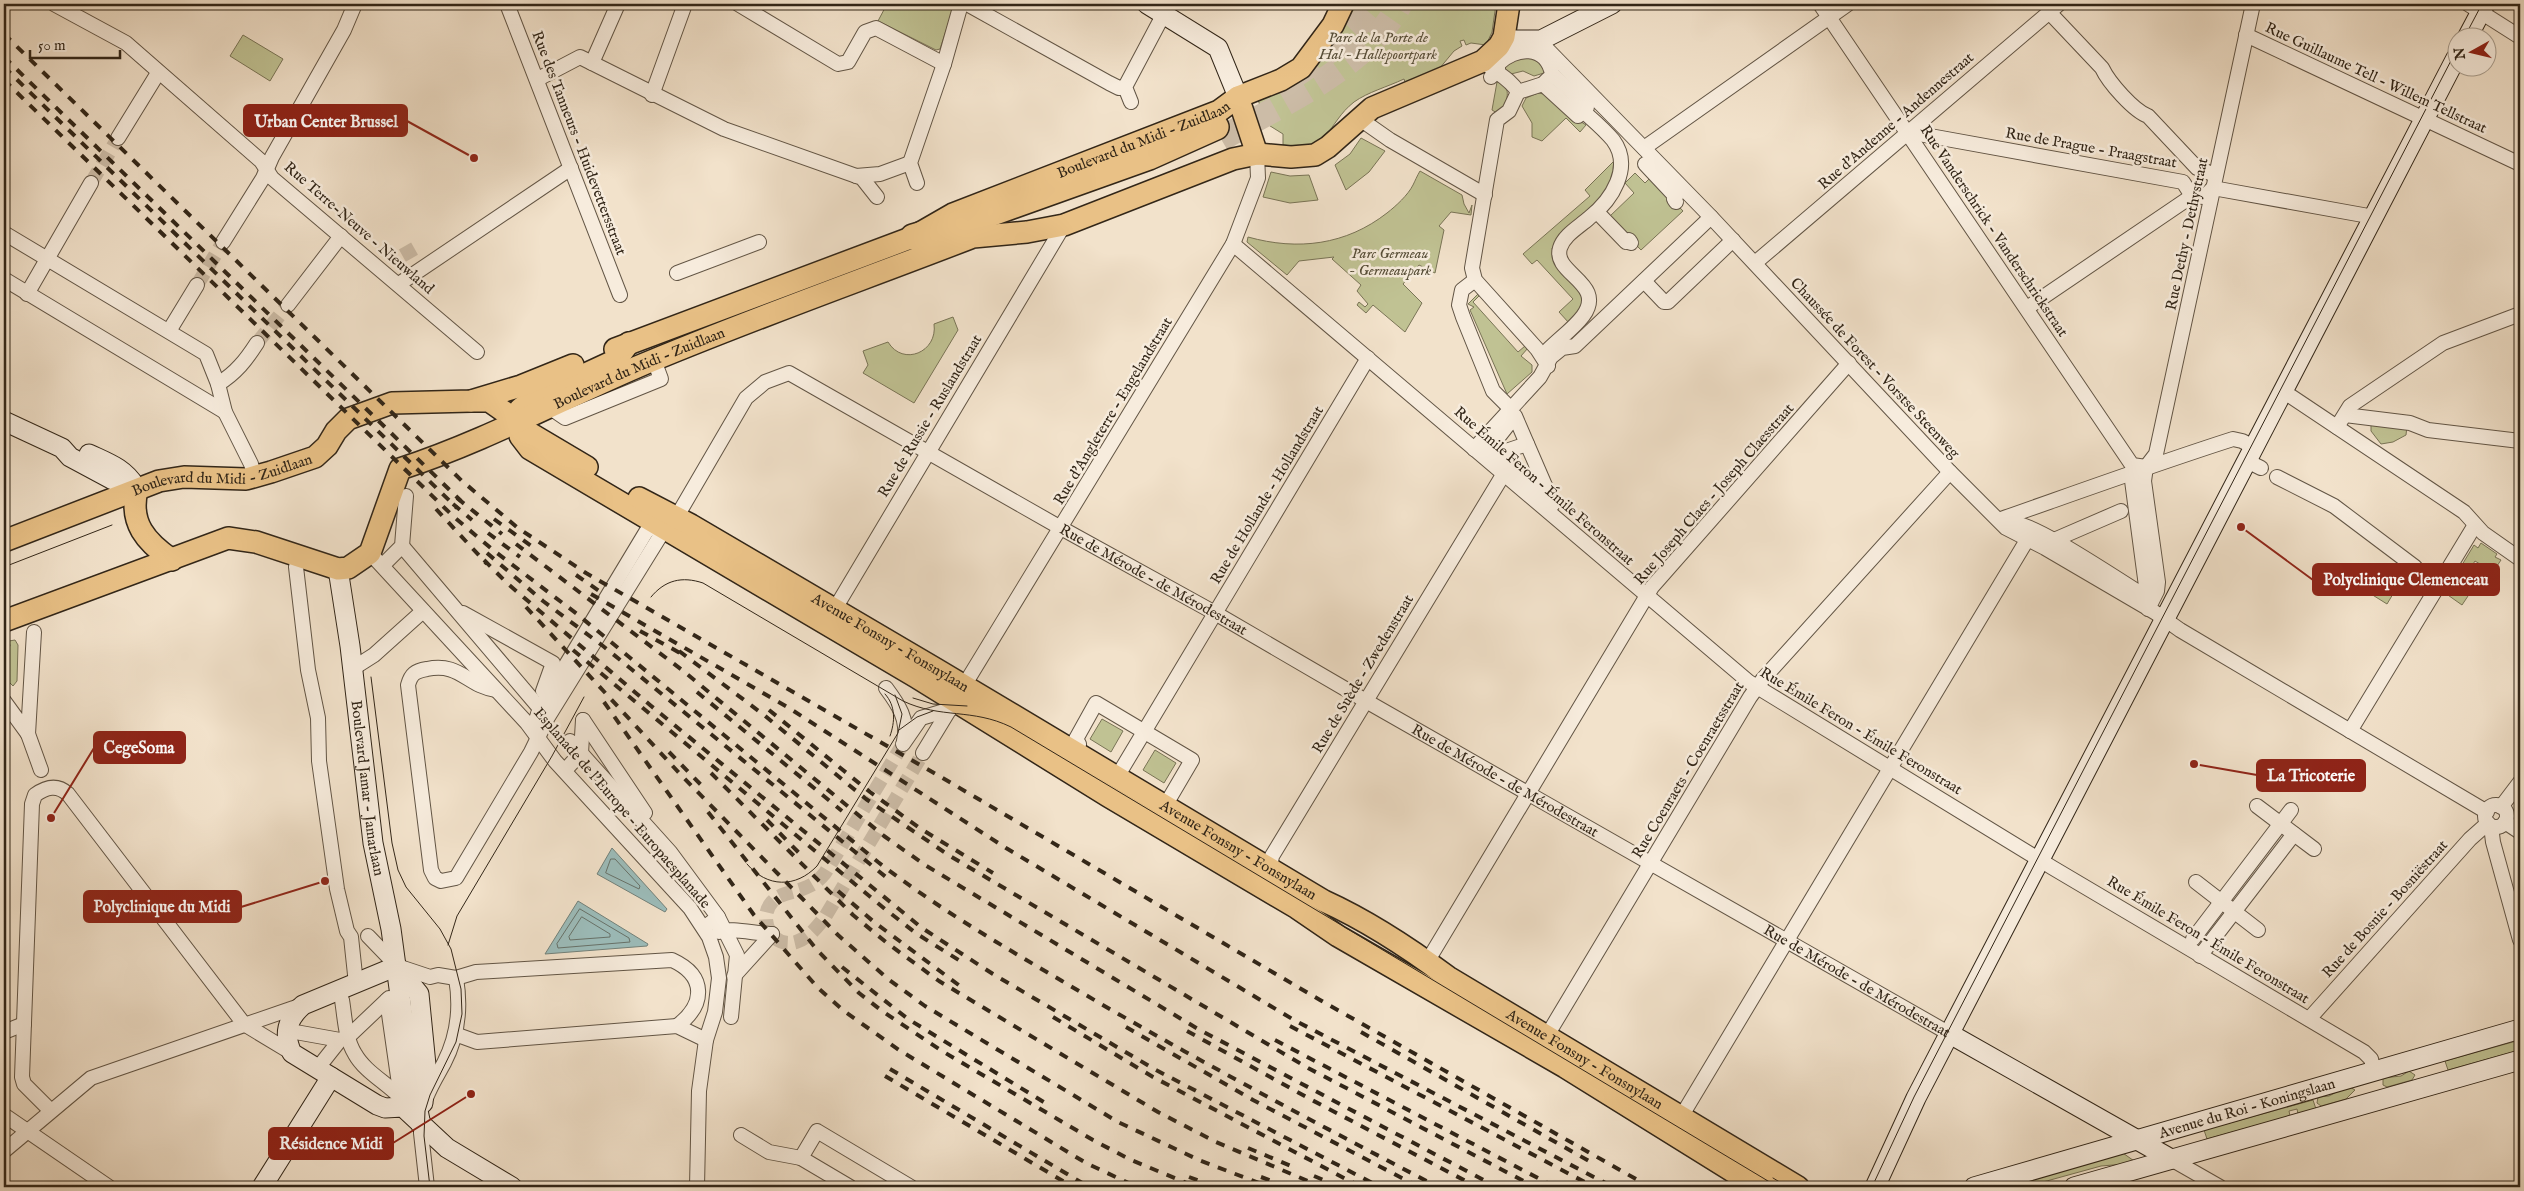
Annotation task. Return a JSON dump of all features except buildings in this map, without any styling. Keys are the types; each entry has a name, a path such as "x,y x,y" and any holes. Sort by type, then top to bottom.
{"highway":[{"name":"Boulevard du Midi - Zuidlaan","path":"913,237 984,216 1149,156 1219,133 974,237"}],"main road":[{"name":"Boulevard du Midi - Zuidlaan","path":"4,541 159,481 184,476 228,479 255,476 314,457 327,446 336,431 348,419 392,403 471,401 521,386 629,343 913,237 953,214 1219,111 1238,97 1281,80 1301,68 1333,25 1343,4"},
{"path":"974,237 1027,232 1064,225 1233,158 1257,154 1291,157 1315,155 1328,147 1372,108 1496,64 1511,40 1547,30 1612,4"},
{"path":"2470,28 2478,6"},
{"path":"1160,7 1218,48 1238,97 1257,154"},
{"path":"1496,64 1504,37 1508,13 1535,30 1547,30"},
{"path":"1875,1187 1901,1128 2164,619 2254,459 2283,392 2446,77"},
{"name":"Boulevard du Midi - Zuidlaan","path":"378,558 400,469 449,453 654,360 974,237"},
{"name":"Boulevard du Midi - Zuidlaan","path":"519,422 520,409 534,398 616,360 629,343"},
{"path":"471,401 489,401 519,422 528,432 665,524"},
{"path":"4,421 62,448 73,447 116,466 126,473 137,490 134,505 138,524 148,540 172,560"},
{"path":"519,422 520,436 530,449 665,524"},
{"name":"Avenue Fonsny - Fonsnylaan","path":"665,524 830,617 957,700 1275,895 1355,947 1565,1067 1758,1187"},
{"path":"4,621 228,538 256,542 343,569 378,558"},
{"name":"Boulevard Jamar - Jamarlaan","path":"343,569 352,669 373,843 397,966"},
{"name":"Avenue Fonsny - Fonsnylaan","path":"957,700 1117,777 1268,868 1346,912 1448,977 1798,1187"},
{"path":"421,1124 426,1065 419,994 397,966 303,1005 295,1012 287,1031 286,1041 292,1053 326,1071 377,1105 386,1108 403,1107 421,1124 447,1148 512,1187"},
{"name":"Avenue du Roi - Koningslaan","path":"1974,1187 2520,1029"},
{"name":"Rue de Mérode - de Mérodestraat","path":"1950,1034 2171,1159"},
{"name":"Avenue du Roi - Koningslaan","path":"2074,1187 2520,1060"},
{"path":"262,1187 326,1071"}],"street":[{"name":"Rue Terre-Neuve - Nieuwland","path":"54,4 126,43 267,168 272,178 477,352"},
{"path":"223,242 267,168 344,30 355,4"},
{"name":"Rue des Tanneurs - Huidevettersstraat","path":"507,4 538,79 620,295"},
{"path":"592,63 618,4"},
{"path":"652,95 685,4"},
{"path":"738,4 838,64 848,62 865,32 876,28 944,64"},
{"path":"917,182 910,163 944,64 961,4"},
{"path":"967,4 1109,83 1119,88 1125,87"},
{"name":"Rue Vanderschrick - Vanderschrickstraat","path":"1820,4 2132,465 2146,467"},
{"path":"1622,158 1644,154 1848,4"},
{"name":"Rue Dethy - Dethystraat","path":"2146,467 2156,454 2252,4"},
{"path":"2478,6 2520,37"},
{"path":"1131,102 1125,87 1160,7"},
{"path":"2054,8 2102,68 2106,77 2141,113 2148,116 2197,168 2214,182 2374,217"},
{"name":"Rue d'Andenne - Andennestraat","path":"1755,264 2054,8"},
{"name":"Chaussée de Forest - Vorstse Steenweg","path":"1547,30 1547,49 1644,154 1711,217 1950,472 1998,520 2009,530 2027,540 2147,598"},
{"name":"Rue Guillaume Tell - Willem Tellstraat","path":"2246,35 2520,164"},
{"path":"1518,92 1513,83 1496,64 1535,53 1542,56 1550,72 1587,107 1581,110 1594,126 1614,145 1622,158 1615,188 1597,212 1564,239 1560,249 1562,264 1580,280 1588,293 1587,308 1583,316 1550,341"},
{"path":"538,79 580,57 652,95 724,129 856,176 866,182 877,198"},
{"path":"1548,366 1537,349 1475,280 1472,268 1497,120 1509,111 1518,92 1550,72"},
{"path":"118,138 158,73"},
{"path":"1360,119 1390,140 1485,195"},
{"name":"Rue de Prague - Praagstraat","path":"1908,132 2183,182 2192,196"},
{"name":"Rue d'Angleterre - Engelandstraat","path":"923,753 1233,244 1258,178 1257,154"},
{"path":"1622,158 1644,154"},
{"path":"1644,154 1662,184 1676,197 1674,199 1676,202"},
{"path":"856,176 880,174 910,163"},
{"path":"399,284 417,266 571,168"},
{"path":"2027,308 2192,196 2204,197 2214,182"},
{"path":"27,294 91,183"},
{"path":"1597,212 1616,229 1626,242 1628,240 1631,243"},
{"path":"1474,449 1548,366 1551,357 1558,351 1575,346 1711,217"},
{"name":"Rue de Russie - Ruslandstraat","path":"830,617 1064,225"},
{"path":"4,233 169,330 206,354 218,384 225,412 255,476"},
{"path":"288,305 341,236"},
{"path":"1644,281 1664,302 1668,302 1733,240"},
{"path":"677,273 759,242"},
{"name":"Rue Émile Feron - Émile Feronstraat","path":"1233,244 1474,449 1499,460 1646,596 1757,688 2200,956 2364,1052 2370,1058 2374,1071"},
{"path":"4,279 225,412"},
{"path":"1475,280 1462,290 1459,305 1493,391 1506,404"},
{"path":"169,330 197,285"},
{"path":"754,296 762,318"},
{"path":"2337,427 2350,406 2443,343 2520,314"},
{"path":"218,384 231,376 257,344"},
{"name":"Rue de Hollande - Hollandstraat","path":"1117,777 1368,358"},
{"name":"Rue Joseph Claes - Joseph Claesstraat","path":"1427,962 1646,596 1849,363"},
{"name":"Rue de Mérode - de Mérodestraat","path":"665,524 746,398 765,382 788,373 1215,613 1366,702 1950,1034"},
{"path":"2283,392 2464,512 2475,525 2520,559"},
{"path":"2345,415 2410,423 2428,430 2520,441"},
{"name":"Rue de Suède - Zwedenstraat","path":"1268,868 1272,856 1366,702 1499,460 1515,416 1527,444"},
{"path":"1998,520 2111,482 2146,467 2233,440 2242,441 2254,459"},
{"path":"1527,444 1552,504 1499,460 1527,444"},
{"path":"2146,467 2144,482 2158,582 2157,591 2147,598"},
{"name":"Rue Coenraets - Coenraetsstraat","path":"1548,1037 1650,863 1757,688 1950,472"},
{"path":"2131,473 2128,507 2147,598"},
{"path":"2278,477 2334,506 2414,567"},
{"path":"406,496 402,546 537,705"},
{"path":"2050,540 2128,507"},
{"path":"2014,523 2021,523 2147,598 2164,619 2350,731 2498,827 2520,782"},
{"path":"537,737 535,723 540,708 635,564 665,524"},
{"path":"2350,731 2435,580 2475,525"},
{"path":"1681,1117 2027,540"},
{"path":"378,558 402,546"},
{"path":"299,555 296,567 308,670 318,718 319,761 337,889 351,937 356,984"},
{"name":"Esplanade de l'Europe - Europaesplanade","path":"378,558 690,908 704,927 713,947 719,978 715,1012 706,1040 699,1091 697,1187"},
{"path":"454,608 554,663 537,705 523,715"},
{"path":"352,669 374,655 424,611"},
{"path":"28,734 34,632"},
{"name":"Esplanade de l'Europe - Europaesplanade","path":"496,690 488,689 448,667 417,670 411,676 408,685 432,870 435,878 441,881 456,878 531,752 537,737"},
{"path":"886,688 896,702 906,724 903,744 921,718 957,700"},
{"path":"4,701 28,734 40,770"},
{"path":"1078,747 1079,744 1076,738 1096,703 1192,760 1165,806"},
{"path":"914,727 923,705"},
{"path":"570,766 581,754 583,720 716,926 737,955 732,985 731,1017"},
{"path":"570,741 670,852"},
{"path":"50,1110 22,1081 32,804 35,795 53,787 62,788 68,794 244,1024 292,1053"},
{"path":"2257,806 2314,850"},
{"path":"2520,832 2504,813 2493,806 2489,820 2493,842 2520,940"},
{"path":"2193,939 2291,810"},
{"path":"2504,813 2520,810"},
{"name":"Rue de Bosnie - Bosniëstraat","path":"2309,1019 2489,820"},
{"path":"2200,956 2294,834"},
{"path":"1268,868 1275,895"},
{"path":"2196,882 2258,930"},
{"path":"716,926 755,934 772,934 761,944 732,985"},
{"path":"368,936 397,966 430,978 438,975 456,978 476,972 672,960 692,974 698,991 698,999 693,1012 677,1026"},
{"path":"427,1187 421,1124 425,1100 446,1060 455,1034 458,1006 456,978"},
{"path":"326,1071 344,1039 388,999 396,1081 366,1068 344,1039 342,1000"},
{"path":"4,1151 26,1130 91,1078 303,1005"},
{"path":"4,1032 24,1024"},
{"path":"455,1034 477,1042 677,1026 706,1040"},
{"path":"290,1031 344,1039"},
{"path":"1548,1037 1565,1067"},
{"path":"4,1115 105,1186"},
{"path":"802,1158 817,1131 837,1138 911,1187"},
{"path":"742,1135 769,1152 802,1158 850,1187"},
{"name":"Rue de Mérode - de Mérodestraat","path":"2171,1159 2220,1187"}],"green space":[{"path":"887,4 947,4 953,9 940,49 936,50 878,21"},
{"name":"Parc de la Porte de Hal - Hallepoortpark","path":"1352,4 1496,4 1492,32 1486,45 1471,43 1466,45 1464,40 1460,41 1462,46 1454,51 1439,69 1405,82 1404,79 1359,98 1345,110 1320,140 1299,146 1283,145 1283,134 1267,124 1258,100"},
{"path":"243,35 283,59 270,81 230,56"},
{"path":"1531,54 1546,70 1544,73 1534,76 1523,71 1507,75 1499,68 1503,63"},
{"path":"1497,82 1504,83 1507,95 1503,107 1497,113 1492,110"},
{"path":"1538,93 1544,94 1558,107 1586,125 1580,132 1566,118 1542,141 1532,137 1532,123 1522,106 1526,98"},
{"path":"1361,138 1385,151 1369,172 1346,190 1335,165 1350,154"},
{"path":"1617,158 1608,192 1552,248 1555,263 1587,300 1569,323 1559,312 1573,299 1537,260 1532,264 1523,254 1590,196 1585,190"},
{"name":"Parc Germeau - Germeaupark","path":"1420,171 1462,195 1469,213 1472,205 1471,215 1451,212 1439,226 1444,230 1435,273 1419,265 1403,284 1422,303 1405,332 1373,305 1366,313 1357,305 1359,302 1365,307 1368,304 1357,291 1361,285 1332,259 1334,257 1299,261 1287,275 1247,242 1248,237 1285,244 1303,244 1321,242 1355,232 1371,224 1398,204 1411,189"},
{"path":"1271,172 1290,176 1309,175 1318,200 1290,203 1263,197"},
{"path":"1635,173 1645,183 1651,177 1683,211 1641,250 1609,217 1634,193 1625,183"},
{"path":"1478,294 1479,296 1473,302 1518,352 1525,346 1528,348 1521,356 1532,365 1532,372 1507,394 1470,310 1474,307 1468,304"},
{"path":"953,317 958,330 914,403 863,373 868,365 863,351 888,342 894,350 902,354 918,353 931,342 934,334 934,324"},
{"path":"2371,421 2407,426 2406,435 2393,442 2381,444 2371,431"},
{"path":"2481,543 2497,554 2495,557 2501,560 2493,572 2475,561 2459,585 2470,593 2462,605 2445,593 2474,545 2478,548"},
{"path":"2389,564 2405,574 2387,604 2371,594"},
{"path":"15,640 18,645 17,681 13,686 4,677 4,653 10,646 9,641"},
{"path":"1102,719 1123,731 1111,752 1090,739"},
{"path":"1155,750 1176,763 1164,783 1143,770"},
{"path":"2520,1040 2520,1050 2448,1070 2445,1061"},
{"path":"2409,1071 2415,1075 2412,1080 2387,1087 2383,1085 2383,1078 2401,1076"},
{"path":"2348,1086 2355,1090 2346,1099 2321,1106 2317,1103 2318,1097 2329,1096"},
{"path":"2313,1100 2316,1109 2298,1114 2297,1109 2289,1111 2290,1116 2207,1139 2204,1130"},
{"path":"2120,1151 2137,1163 2101,1166 2025,1187 1994,1187"}],"water":[{"path":"612,848 667,909 665,912 597,874"},
{"path":"578,901 648,944 647,946 545,954"}],"tunnel":[{"path":"1294,76 1318,60 1338,43 1357,26 1376,4"},
{"path":"1221,139 1295,98 1344,66 1385,27 1400,4"},
{"path":"91,183 118,138"},
{"path":"197,285 223,242"},
{"path":"405,246 414,262"},
{"path":"257,343 288,305"},
{"path":"2415,567 2429,577"},
{"path":"903,744 825,873 812,884 784,894 772,902 766,916 767,924 769,931 780,941 787,943 796,942 805,938 825,917 923,753"}],"tram line":[{"path":"2469,28 2482,4"},
{"path":"1872,1187 1914,1097 2446,70"},
{"path":"4,567 112,525"},
{"path":"651,597 656,591 674,581 688,580 703,583 903,701 930,710 983,717 1011,727 1778,1187"},
{"path":"371,677 392,843 398,870 406,887 440,929 451,949 461,989 462,1014 456,1042 430,1095 425,1111 424,1136 430,1187"},
{"path":"885,694 889,699 894,714 890,736"},
{"path":"747,864 763,878 782,882 800,878 817,866 898,733 902,714 895,695"},
{"path":"448,945 457,916 552,756 584,697"},
{"path":"913,698 933,704 967,706"},
{"path":"899,730 917,717 933,711"},
{"path":"1773,1178 1788,1187"}],"railway":[{"path":"4,34 462,481 518,528 586,573 941,777 1320,1000 1650,1187"},
{"path":"4,57 461,501"},
{"path":"4,67 457,508"},
{"path":"4,80 454,517 493,550 577,614 900,879 1015,953 1155,1035 1438,1187"},
{"path":"457,498 502,534"},
{"path":"453,504 472,520"},
{"path":"436,509 487,564"},
{"path":"494,519 534,548"},
{"path":"488,533 520,557"},
{"path":"516,544 682,670 884,836 925,865 1198,1029 1497,1187"},
{"path":"487,553 543,601 603,646 892,882"},
{"path":"484,560 508,584 650,705 922,928 993,974 1156,1070 1380,1187"},
{"path":"576,575 605,595"},
{"path":"591,594 789,708 1006,848 1294,1020 1613,1187"},
{"path":"526,607 681,775 838,935 888,979 925,1006 1118,1122 1199,1160 1269,1187"},
{"path":"640,631 680,653"},
{"path":"573,650 885,909 917,934 965,964"},
{"path":"679,651 764,715 866,799 950,856 1308,1068 1535,1187"},
{"path":"697,692 842,811"},
{"path":"604,702 754,915 818,988 844,1011 899,1050 1086,1163 1137,1187"},
{"path":"769,710 870,792 921,829 993,873"},
{"path":"669,752 706,790"},
{"path":"711,773 853,915 887,943 939,981 1158,1112 1216,1142 1322,1187"},
{"path":"708,812 817,950 859,993 882,1011 942,1051 1093,1140 1129,1159 1196,1187"},
{"path":"767,820 802,856"},
{"path":"838,891 874,922 960,986"},
{"path":"842,967 908,1019 1047,1104"},
{"path":"1053,1017 1153,1077 1361,1187"},
{"path":"1290,1026 1594,1187"},
{"path":"1126,1027 1253,1100 1419,1187"},
{"path":"1187,1031 1310,1099 1477,1187"},
{"path":"1361,1032 1596,1165"},
{"path":"1275,1040 1555,1187"},
{"path":"890,1069 1089,1187"},
{"path":"885,1076 1073,1187"},
{"path":"1248,1148 1291,1166"},
{"path":"1314,1176 1340,1187"},
{"path":"1189,1177 1215,1187"},
{"path":"1261,1177 1288,1187"}],"place":[{"name":"Urban Center Brussel","path":"474,158"},
{"name":"Polyclinique Clemenceau","path":"2241,527"},
{"name":"La Tricoterie","path":"2194,764"},
{"name":"CegeSoma","path":"51,818"},
{"name":"Polyclinique du Midi","path":"325,881"},
{"name":"Résidence Midi","path":"471,1094"}]}
